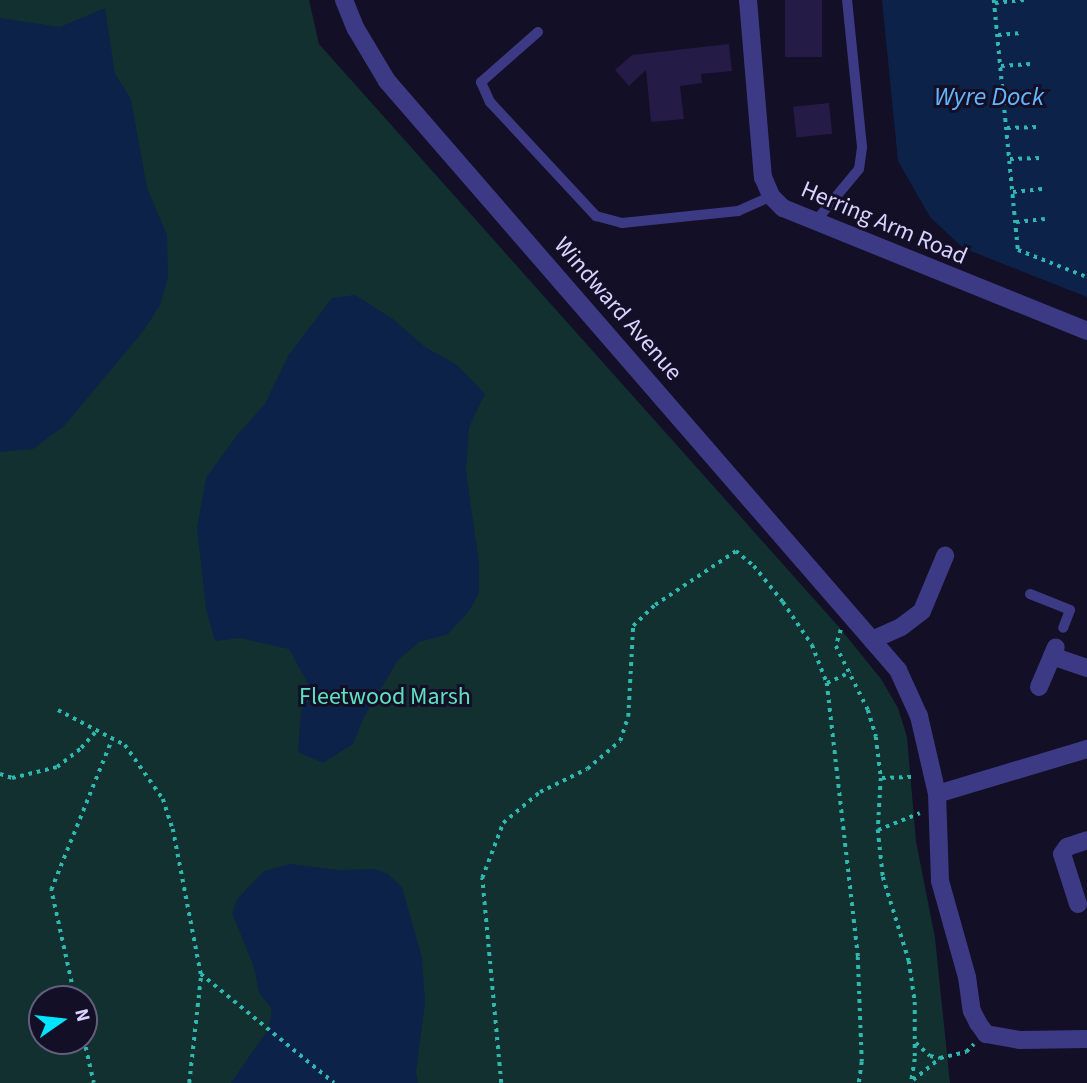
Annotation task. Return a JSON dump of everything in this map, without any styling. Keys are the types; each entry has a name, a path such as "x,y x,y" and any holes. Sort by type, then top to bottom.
{"street":[{"name":"Windward Avenue","path":"344,0 356,29 387,81 898,670 919,716 936,803 940,881 967,977 972,1011 986,1034"},
{"name":"Herring Arm Road","path":"748,0 763,177 771,196 783,208 814,223 1087,331"},
{"path":"872,640 901,627 922,611 944,556"},
{"path":"1039,687 1054,651 1087,668"},
{"path":"936,803 1087,751"},
{"path":"1078,904 1062,854 1067,847 1087,840"},
{"path":"986,1034 1020,1040 1087,1039"}],"lane":[{"path":"814,223 859,169 862,147 848,0"},
{"path":"538,32 481,82 490,102 596,216 622,223 737,211 771,196"},
{"path":"1030,594 1070,610 1063,628"}],"path":[{"path":"1024,0 995,1 1018,250 1087,276"},
{"path":"998,36 1023,33"},
{"path":"1001,66 1031,64"},
{"path":"1004,98 1034,95"},
{"path":"1007,128 1039,127"},
{"path":"1010,159 1041,158"},
{"path":"1013,192 1044,188"},
{"path":"1016,222 1045,219"},
{"path":"501,1083 482,878 503,823 540,792 587,768 620,741 628,717 633,626 655,606 736,551 754,566 783,602 812,645 827,683 858,957 862,1062 859,1083"},
{"path":"847,612 836,646 868,710 881,778 878,830 883,877 909,961 916,1043 911,1082"},
{"path":"827,683 851,672"},
{"path":"58,710 125,745 163,799 173,829 201,974 189,1083"},
{"path":"0,774 12,778 57,767 81,748 97,730"},
{"path":"72,985 51,890 112,738"},
{"path":"881,778 932,773"},
{"path":"878,830 920,813 936,803"},
{"path":"201,974 334,1083"},
{"path":"911,1082 940,1058 966,1052 986,1034"},
{"path":"916,1043 930,1055 940,1058"},
{"path":"88,1055 94,1083"}],"green space":[{"name":"Fleetwood Marsh","path":"0,0 309,0 319,44 839,627 881,679 898,708 907,737 916,841 935,938 950,1083 0,1083"}],"water":[{"name":"Wyre Dock","path":"882,0 1087,0 1087,297 963,248 930,217 898,161"},
{"path":"105,8 115,74 131,99 147,188 167,235 168,278 160,305 144,330 64,426 33,449 0,452 0,18 60,27"},
{"path":"355,295 393,319 425,347 457,365 485,394 469,427 466,471 479,563 479,593 469,611 448,634 419,642 398,660 364,717 353,744 323,763 298,752 301,711 313,693 289,649 240,638 215,641 206,609 197,528 206,478 238,434 265,404 288,356 332,298"},
{"path":"290,864 339,870 375,869 388,874 402,887 422,958 425,1002 416,1072 418,1083 231,1083 269,1028 272,1009 259,993 254,967 232,913 238,898 264,871"}],"building":[{"path":"785,0 822,0 822,57 785,57"},
{"path":"729,44 732,71 701,74 702,83 680,86 684,119 651,122 646,70 629,86 615,70 632,55"},
{"path":"829,103 832,134 796,138 793,107"}]}
